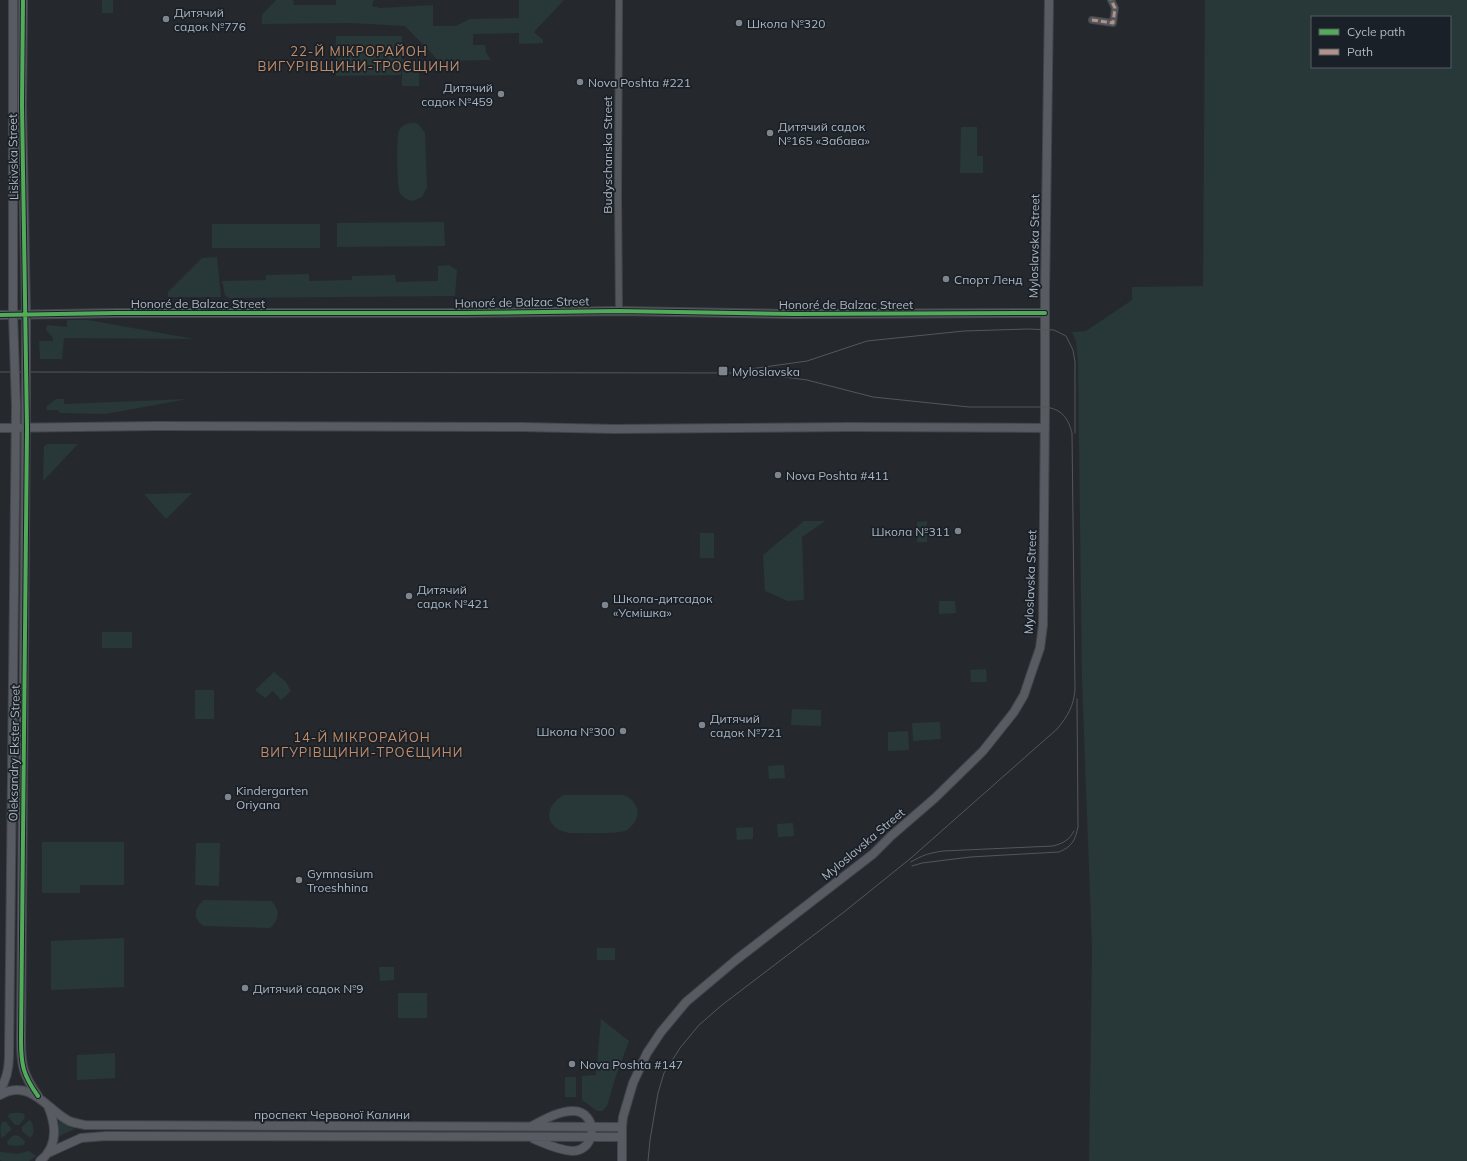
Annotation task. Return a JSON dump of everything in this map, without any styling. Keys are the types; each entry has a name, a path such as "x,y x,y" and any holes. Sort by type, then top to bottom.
{"street":[{"name":"Liskivska Street","path":"13,0 13,315 16,405"},
{"name":"Liskivska Street","path":"23,0 22,105 26,405"},
{"name":"Budyschanska Street","path":"619,0 619,311"},
{"name":"Myloslavska Street","path":"622,1161 622,1127 633,1083 647,1053 661,1032 686,1002 736,960 873,854 891,836 935,798 983,751 1014,712 1024,695 1040,648 1043,625 1049,0"},
{"path":"1092,20 1113,23 1115,8 1111,0"},
{"name":"Honoré de Balzac Street","path":"0,315 116,312 464,314 619,311 794,314 1045,313"},
{"name":"Oleksandry Ekster Street","path":"0,1090 4,1084 9,1064 16,405"},
{"name":"Oleksandry Ekster Street","path":"26,405 27,428 20,1040 22,1067 30,1084 38,1096"},
{"path":"0,428 164,426 506,427 614,429 850,427 1045,428"},
{"path":"0,1095 10,1090 17,1090 29,1092 38,1096"},
{"name":"проспект Червоної Калини","path":"38,1096 70,1121 85,1125 622,1127"},
{"path":"40,1161 48,1153 54,1138 54,1122 48,1105"},
{"path":"530,1127 550,1117 572,1111 582,1114 589,1121 592,1127 592,1137 588,1144 574,1151 552,1147 530,1137"},
{"name":"проспект Червоної Калини","path":"48,1153 81,1138 106,1136 622,1137"}],"shaded area":[{"path":"102,0 113,0 113,13 102,13"},
{"path":"276,0 293,0 294,5 336,5 336,0 374,0 372,6 380,8 433,5 433,26 456,26 470,19 519,18 519,0 564,0 534,32 543,40 543,43 519,44 519,33 473,34 473,45 485,45 486,53 491,60 439,61 405,26 350,23 262,24 262,15"},
{"path":"1205,0 1467,0 1467,1161 1089,1161 1092,948 1082,680 1078,362 1076,341 1072,332 1086,331 1132,300 1132,287 1203,286"},
{"path":"336,36 402,36 401,75 336,76"},
{"path":"402,60 419,60 419,86 402,86"},
{"path":"415,123 419,125 425,133 427,188 422,197 413,201 400,193 398,182 397,151 400,129 406,124"},
{"path":"961,127 977,127 977,156 983,156 983,173 960,173"},
{"path":"444,222 445,246 337,247 337,223"},
{"path":"212,224 320,224 320,248 212,248"},
{"path":"217,257 221,297 168,297 168,292 202,258"},
{"path":"449,265 457,270 455,296 229,298 225,295 222,281 266,280 266,275 309,274 309,281 352,280 352,276 395,275 396,282 438,281 438,266"},
{"path":"67,320 88,320 194,339 64,338 62,359 40,359 39,341 53,341 53,338 46,330 47,325 67,327"},
{"path":"56,399 64,399 64,404 188,399 105,414 60,413 58,410 47,410 46,407"},
{"path":"48,444 78,444 43,481 44,446"},
{"path":"192,493 166,519 144,494"},
{"path":"804,521 825,521 802,537 804,600 788,601 765,591 763,555"},
{"path":"927,521 927,542 917,542 917,522"},
{"path":"700,533 714,533 714,558 700,558"},
{"path":"939,601 955,601 956,613 939,614"},
{"path":"102,632 132,632 132,648 102,648"},
{"path":"986,669 987,682 971,682 970,670"},
{"path":"274,672 286,682 291,691 281,700 273,691 265,698 255,690"},
{"path":"195,690 214,690 214,719 195,719"},
{"path":"792,709 821,710 821,726 791,725"},
{"path":"940,722 941,739 913,741 912,723"},
{"path":"908,731 909,750 888,751 888,732"},
{"path":"784,765 785,778 769,779 768,766"},
{"path":"564,795 622,795 631,799 638,812 633,825 625,831 607,833 569,833 561,831 555,827 549,817 552,805"},
{"path":"793,823 794,836 778,837 777,824"},
{"path":"753,827 753,839 737,840 736,828"},
{"path":"42,842 124,842 124,885 80,885 80,893 42,893"},
{"path":"196,843 220,843 219,886 195,885"},
{"path":"204,900 271,901 276,907 278,914 276,922 270,928 204,926 196,917 196,910"},
{"path":"124,938 124,987 51,990 51,941"},
{"path":"597,948 615,948 615,960 597,960"},
{"path":"379,967 394,967 394,980 380,981"},
{"path":"398,993 427,993 427,1018 398,1018"},
{"path":"601,1019 629,1041 607,1106 602,1111 597,1111 582,1100 582,1076 596,1075"},
{"path":"115,1053 115,1078 77,1080 77,1055"},
{"path":"565,1077 576,1077 576,1097 565,1097"},
{"path":"9,1114 24,1114 25,1118 19,1125 15,1125 8,1117"},
{"path":"29,1120 32,1123 34,1130 30,1138 22,1131 22,1127"},
{"path":"59,1120 69,1127 75,1129 58,1138"},
{"path":"2,1122 6,1122 11,1130 2,1138 0,1130"},
{"path":"14,1135 19,1136 25,1141 24,1145 8,1145 7,1141"},
{"path":"29,1151 36,1156 29,1161 0,1160 0,1152 18,1154"}],"tram line":[{"path":"750,369 807,361 867,341 964,331 1028,329 1054,330 1066,336 1073,350 1075,362 1075,433"},
{"path":"0,372 753,373 807,380 873,397 969,407 1045,407 1056,410 1063,415 1072,433 1075,689 1072,705 1067,715 1057,729 911,858 844,912 722,1005 699,1025 680,1048 664,1073 658,1093 648,1161"},
{"path":"912,866 922,863 970,857 1059,852 1064,850 1073,842 1078,827 1077,699"},
{"path":"911,862 926,855 943,851 1053,846 1066,841 1074,831"}],"marked path":[{"path":"1092,20 1113,23 1115,8 1111,0"}],"cycle path":[{"path":"23,0 22,105 27,428 21,1049 22,1063 26,1076 38,1096"},
{"path":"0,315 116,313 464,313 619,311 794,314 1045,313"}],"place":[{"name":"Дитячий садок №776","path":"166,19"},
{"name":"Школа №320","path":"739,23"},
{"name":"Nova Poshta #221","path":"580,82"},
{"name":"Дитячий садок №459","path":"501,94"},
{"name":"Дитячий садок №165 «Забава»","path":"770,133"},
{"name":"Спорт Ленд","path":"946,279"},
{"name":"Myloslavska","path":"723,371"},
{"name":"Nova Poshta #411","path":"778,475"},
{"name":"Школа №311","path":"958,531"},
{"name":"Дитячий садок №421","path":"409,596"},
{"name":"Школа-дитсадок «Усмішка»","path":"605,605"},
{"name":"Дитячий садок №721","path":"702,725"},
{"name":"Школа №300","path":"623,731"},
{"name":"Kindergarten Oriyana","path":"228,797"},
{"name":"Gymnasium Troeshhina","path":"299,880"},
{"name":"Дитячий садок №9","path":"245,988"},
{"name":"Nova Poshta #147","path":"572,1064"}],"district":[{"name":"22-Й МІКРОРАЙОН ВИГУРІВЩИНИ-ТРОЄЩИНИ","path":"359,58"},
{"name":"14-Й МІКРОРАЙОН ВИГУРІВЩИНИ-ТРОЄЩИНИ","path":"362,744"}]}
